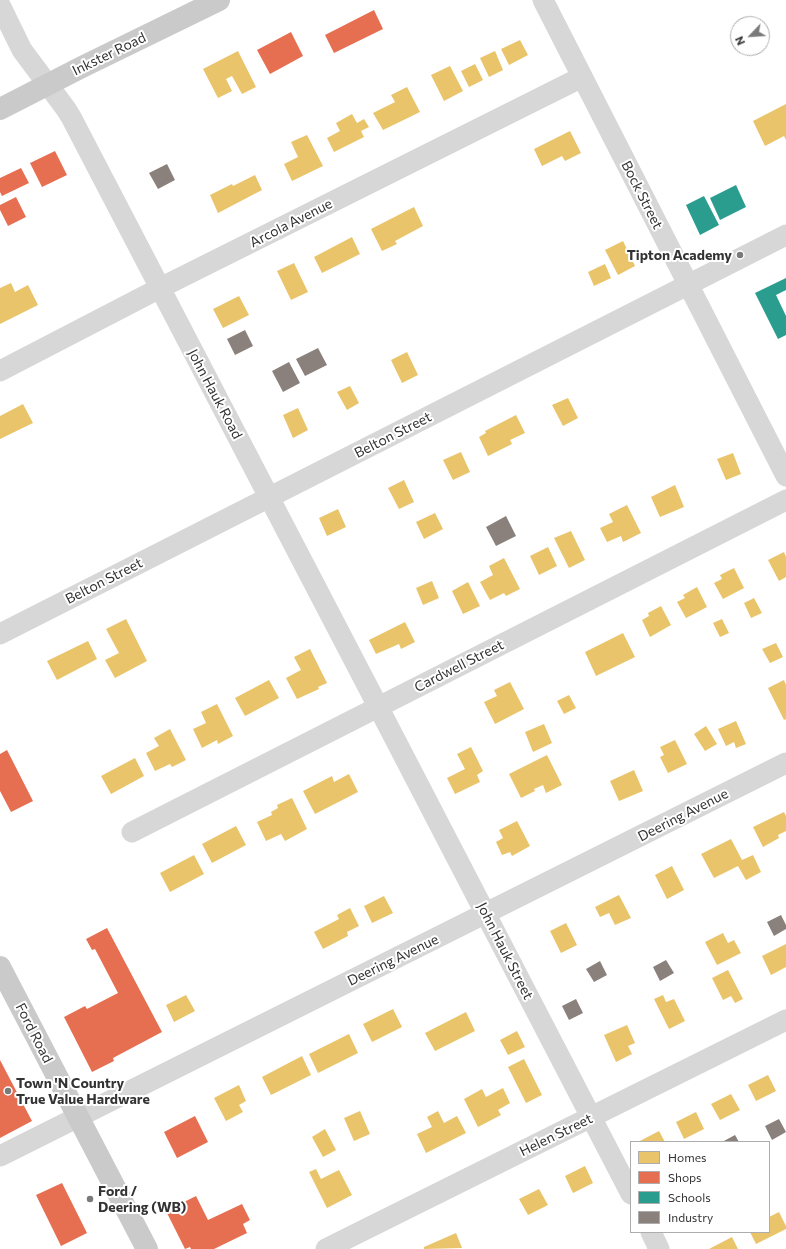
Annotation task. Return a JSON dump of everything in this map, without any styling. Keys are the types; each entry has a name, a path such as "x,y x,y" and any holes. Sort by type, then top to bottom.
{"main road":[{"name":"Inkster Road","path":"0,109 219,0"},
{"name":"Ford Road","path":"0,967 146,1249"}],"street":[{"name":"Bock Street","path":"543,0 786,476"},
{"name":"John Hauk Road","path":"0,5 22,50 69,113 379,707"},
{"name":"Arcola Avenue","path":"0,370 160,288 582,77"},
{"name":"Belton Street","path":"0,634 786,235"},
{"name":"Cardwell Street","path":"132,832 786,500"},
{"name":"John Hauk Street","path":"379,707 630,1192"},
{"name":"Deering Avenue","path":"0,1156 786,763"},
{"name":"Helen Street","path":"326,1249 786,1020"},
{"path":"651,1233 659,1249"}],"building: Homes":[{"path":"520,40 528,55 509,65 501,49"},
{"path":"238,51 256,87 242,94 232,76 226,79 232,91 218,98 203,69"},
{"path":"495,51 503,70 489,77 480,58"},
{"path":"475,64 483,80 469,87 461,71"},
{"path":"450,66 463,91 444,101 431,75"},
{"path":"407,87 420,112 383,130 373,113 395,102 391,95"},
{"path":"786,104 786,140 784,136 765,146 753,121"},
{"path":"352,114 357,123 364,119 369,127 361,131 364,137 334,152 327,138 340,131 336,123"},
{"path":"570,131 581,153 565,161 562,156 542,166 534,149"},
{"path":"307,135 323,166 292,181 284,164 298,157 291,142"},
{"path":"255,175 262,190 218,213 210,195"},
{"path":"414,207 423,226 395,241 397,244 382,251 371,229"},
{"path":"352,237 360,254 322,273 314,257"},
{"path":"623,241 635,266 618,275 605,250"},
{"path":"294,263 308,292 291,300 277,271"},
{"path":"605,264 611,278 594,286 588,272"},
{"path":"11,283 15,292 28,285 38,305 0,324 0,288"},
{"path":"239,296 249,315 223,328 213,309"},
{"path":"407,352 418,375 402,383 391,360"},
{"path":"350,386 359,403 347,410 337,392"},
{"path":"568,398 578,418 563,426 552,405"},
{"path":"23,404 33,423 0,439 0,416"},
{"path":"298,408 308,430 293,438 283,415"},
{"path":"516,415 525,433 510,440 512,444 488,456 479,437 486,433 485,431"},
{"path":"461,452 470,472 453,480 443,460"},
{"path":"733,453 741,474 726,480 717,459"},
{"path":"404,480 414,502 399,509 388,488"},
{"path":"675,485 684,507 660,517 651,497"},
{"path":"627,505 641,533 623,542 621,536 607,542 600,528 613,522 609,514"},
{"path":"338,509 346,527 327,536 319,518"},
{"path":"435,513 443,529 424,539 416,522"},
{"path":"571,531 585,560 569,568 554,538"},
{"path":"548,547 557,566 539,575 530,556"},
{"path":"784,552 786,557 786,577 779,581 768,560"},
{"path":"504,558 520,589 506,596 504,593 490,600 480,582 493,575 489,566"},
{"path":"734,568 744,588 723,599 714,583 722,579 720,575"},
{"path":"432,581 439,598 423,605 416,588"},
{"path":"468,582 480,606 463,614 452,591"},
{"path":"697,587 707,607 686,618 677,602 685,598 683,595"},
{"path":"754,598 762,613 751,618 744,603"},
{"path":"661,606 671,625 650,637 642,620 649,616 648,613"},
{"path":"126,619 147,661 115,678 105,660 119,653 106,629"},
{"path":"722,619 729,633 720,637 713,623"},
{"path":"405,622 415,642 401,649 399,644 376,654 369,640"},
{"path":"623,633 635,657 596,676 585,652"},
{"path":"88,641 97,659 57,680 47,661"},
{"path":"776,643 783,657 770,663 762,649"},
{"path":"310,649 327,683 318,687 319,689 297,699 286,678 301,670 294,657"},
{"path":"269,680 279,698 245,716 235,698"},
{"path":"784,680 786,685 786,719 784,720 768,688"},
{"path":"510,682 524,709 495,724 484,702 497,696 494,690"},
{"path":"569,695 576,708 564,714 557,701"},
{"path":"217,704 233,736 218,744 217,740 202,748 193,729 206,723 201,712"},
{"path":"736,721 746,744 736,748 734,742 726,746 718,729"},
{"path":"544,724 552,743 533,752 525,732"},
{"path":"706,726 717,744 705,751 694,734"},
{"path":"170,729 186,760 172,767 170,764 155,771 146,753 159,746 154,738"},
{"path":"675,740 687,764 668,773 660,757 664,755 660,747"},
{"path":"471,747 483,771 477,775 480,782 455,794 447,778 465,769 457,754"},
{"path":"547,755 562,785 546,793 543,785 521,798 509,774"},
{"path":"135,758 144,776 111,794 101,776"},
{"path":"634,770 643,791 619,801 610,781"},
{"path":"349,774 358,792 315,814 303,791 332,776 334,782"},
{"path":"292,798 307,829 285,841 281,834 266,841 257,822 272,815 271,812 278,808 277,805"},
{"path":"784,812 786,816 786,831 778,835 779,838 763,847 753,827"},
{"path":"517,821 530,846 512,856 510,852 502,855 496,842 503,838 499,830"},
{"path":"236,826 246,845 212,863 202,844"},
{"path":"731,839 742,860 753,855 761,872 746,880 738,866 714,878 701,854"},
{"path":"194,855 204,874 170,892 160,873"},
{"path":"672,866 684,890 667,899 655,875"},
{"path":"619,895 631,918 615,925 609,913 600,917 595,907"},
{"path":"384,896 393,913 372,923 364,906"},
{"path":"350,908 359,926 347,932 348,936 323,949 314,932 339,919 337,915"},
{"path":"566,923 577,945 561,953 550,931"},
{"path":"723,933 728,943 734,940 741,953 717,965 705,942"},
{"path":"786,944 786,967 771,975 762,956"},
{"path":"728,970 743,999 735,1003 731,996 723,1000 712,978"},
{"path":"186,995 195,1011 174,1022 166,1005"},
{"path":"663,995 666,1002 674,999 685,1021 669,1029 654,999"},
{"path":"393,1009 402,1027 372,1042 363,1024"},
{"path":"466,1012 475,1031 435,1051 425,1033"},
{"path":"627,1025 635,1043 628,1046 632,1054 616,1062 604,1035"},
{"path":"517,1031 525,1047 508,1055 500,1040"},
{"path":"349,1034 358,1053 318,1073 309,1054"},
{"path":"302,1056 311,1075 271,1095 262,1077"},
{"path":"524,1059 542,1095 526,1103 508,1067"},
{"path":"768,1075 776,1091 756,1101 748,1085"},
{"path":"239,1085 246,1101 239,1105 243,1112 226,1121 214,1098"},
{"path":"503,1088 510,1103 498,1110 501,1115 478,1127 464,1099 482,1089 486,1097"},
{"path":"731,1094 740,1110 720,1120 711,1104"},
{"path":"360,1111 370,1134 354,1141 344,1118"},
{"path":"438,1111 444,1123 457,1116 466,1133 426,1153 417,1134 432,1127 427,1117"},
{"path":"696,1112 704,1129 684,1139 676,1122"},
{"path":"325,1129 336,1150 323,1157 312,1137"},
{"path":"659,1131 664,1141 640,1141"},
{"path":"585,1166 593,1183 573,1193 565,1176"},
{"path":"316,1169 321,1179 339,1170 352,1195 327,1208 309,1172"},
{"path":"539,1189 548,1205 528,1215 519,1199"},
{"path":"779,1212 786,1229 756,1244 750,1233 770,1233 770,1216"},
{"path":"456,1233 462,1248 424,1249 424,1247"},
{"path":"732,1237 738,1249 709,1249"}],"building: Shops":[{"path":"374,10 383,29 334,53 325,35"},
{"path":"291,32 303,56 270,74 257,50"},
{"path":"55,151 67,175 42,187 30,163"},
{"path":"21,168 29,183 2,196 0,192 0,178"},
{"path":"16,197 26,217 8,226 0,210 0,205"},
{"path":"7,750 33,801 11,812 0,791 0,754"},
{"path":"107,928 162,1032 113,1058 114,1061 92,1072 64,1017 85,1006 87,1009 118,993 95,949 92,950 86,939"},
{"name":"Town 'N Country True Value Hardware","path":"0,1060 32,1121 0,1138"},
{"path":"195,1116 208,1142 177,1158 164,1132"},
{"path":"62,1183 87,1233 61,1246 36,1195"},
{"path":"196,1196 208,1220 242,1204 250,1220 243,1224 247,1233 214,1249 191,1249 190,1247 185,1249 166,1211"}],"building: Schools":[{"path":"736,185 746,207 720,220 710,198"},
{"path":"704,196 719,225 700,235 686,205"},
{"path":"786,278 786,290 776,295 786,316 786,335 778,339 755,293"}],"building: Industry":[{"path":"167,164 175,180 158,189 149,173"},
{"path":"245,330 253,346 235,355 227,339"},
{"path":"318,348 327,365 305,376 296,359"},
{"path":"289,362 300,383 283,392 272,371"},
{"path":"506,516 516,536 496,546 486,527"},
{"path":"781,915 786,925 786,929 774,936 767,922"},
{"path":"666,960 674,973 660,981 653,967"},
{"path":"600,961 607,975 594,982 586,969"},
{"path":"576,999 583,1013 569,1020 562,1006"},
{"path":"779,1119 786,1132 772,1140 765,1126"},
{"path":"735,1135 738,1141 724,1141"}],"place":[{"name":"Tipton Academy","path":"740,255"},
{"name":"Town 'N Country True Value Hardware","path":"8,1091"},
{"name":"Ford / Deering (WB)","path":"90,1199"}]}
